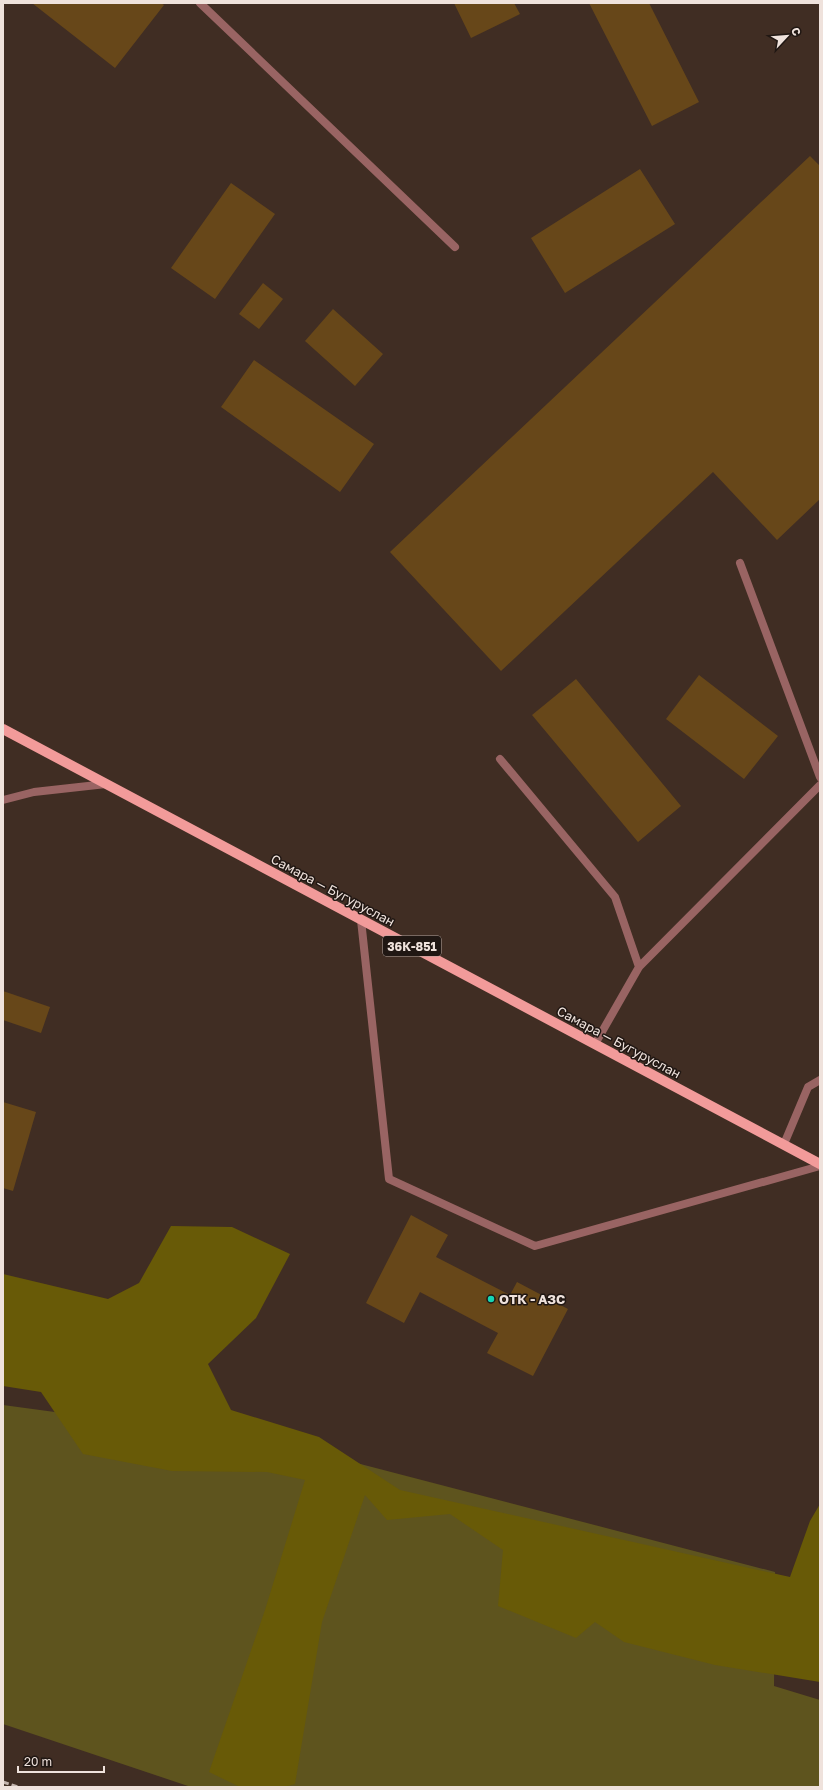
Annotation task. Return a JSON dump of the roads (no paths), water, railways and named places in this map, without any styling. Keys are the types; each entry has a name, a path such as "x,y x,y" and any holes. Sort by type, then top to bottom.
{"main road":[{"name":"Самара — Бугуруслан","path":"3,729 784,1144 820,1165"}],"lane":[{"path":"200,3 455,247"},
{"path":"740,562 820,777"},
{"path":"500,759 615,897 639,967"},
{"path":"3,800 34,792 106,784"},
{"path":"595,1044 639,967 820,785"},
{"path":"361,920 390,1178 535,1246 820,1165"},
{"path":"784,1144 808,1087 820,1080"}],"railway":[{"path":"3,1782 18,1787"}],"place":[{"name":"ОТК - АЗС","path":"491,1299"}]}
